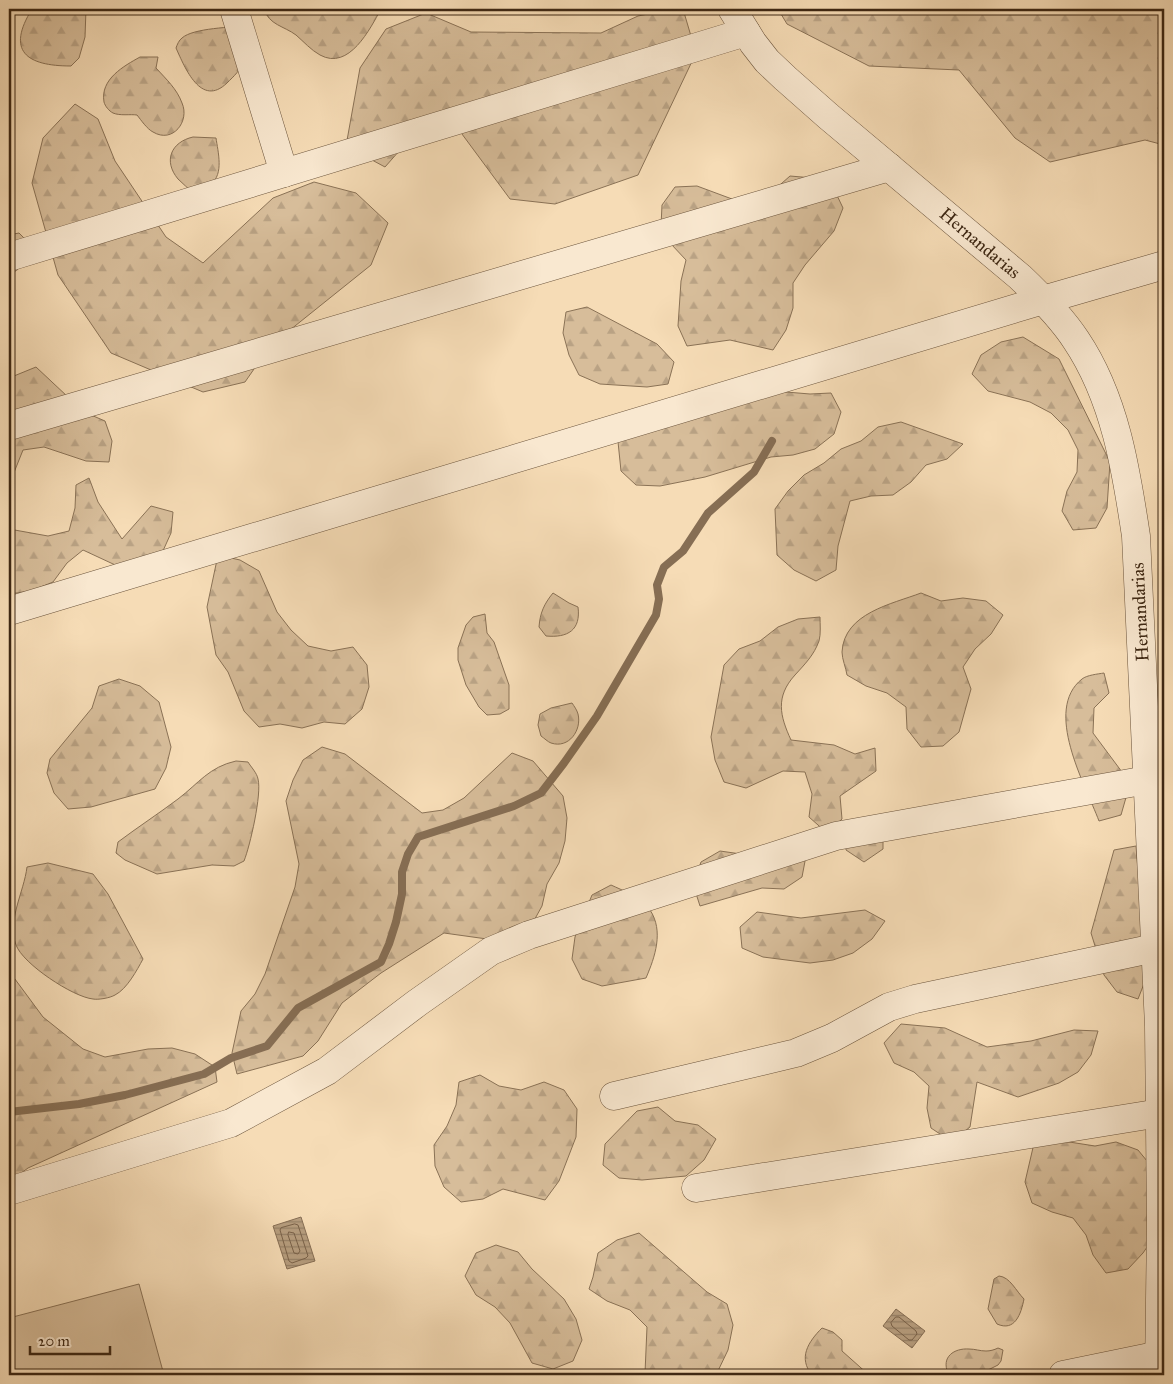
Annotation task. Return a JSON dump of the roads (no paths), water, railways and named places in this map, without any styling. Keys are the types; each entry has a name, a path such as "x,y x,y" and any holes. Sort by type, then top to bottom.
{"street":[{"path":"234,9 284,173"},
{"name":"Hernandarias","path":"732,9 767,61 785,78 1014,271 1043,300 1076,340 1093,370 1108,405 1125,464 1136,536 1153,765 1155,948 1160,988 1160,1113 1163,1224 1160,1365"},
{"path":"9,257 746,32"},
{"path":"9,426 890,167"},
{"path":"9,612 1043,300 1164,266"},
{"path":"9,1191 231,1123 327,1071 417,1003 491,951 529,935 836,836 1153,765"},
{"path":"614,1096 796,1053 832,1038 889,1007 915,998 1155,948"},
{"path":"696,1188 1160,1113"},
{"path":"1063,1375 1160,1365"}],"water":[{"path":"301,1217 315,1261 287,1269 273,1226"},
{"path":"896,1309 925,1331 912,1348 883,1326"}],"waterway":[{"path":"9,1112 79,1104 125,1095 204,1074 231,1058 267,1046 298,1008 381,962 396,922 402,894 402,872 408,854 418,837 514,806 541,793 597,716 656,615 659,599 657,585 664,567 683,551 708,513 754,472 772,441"}]}
